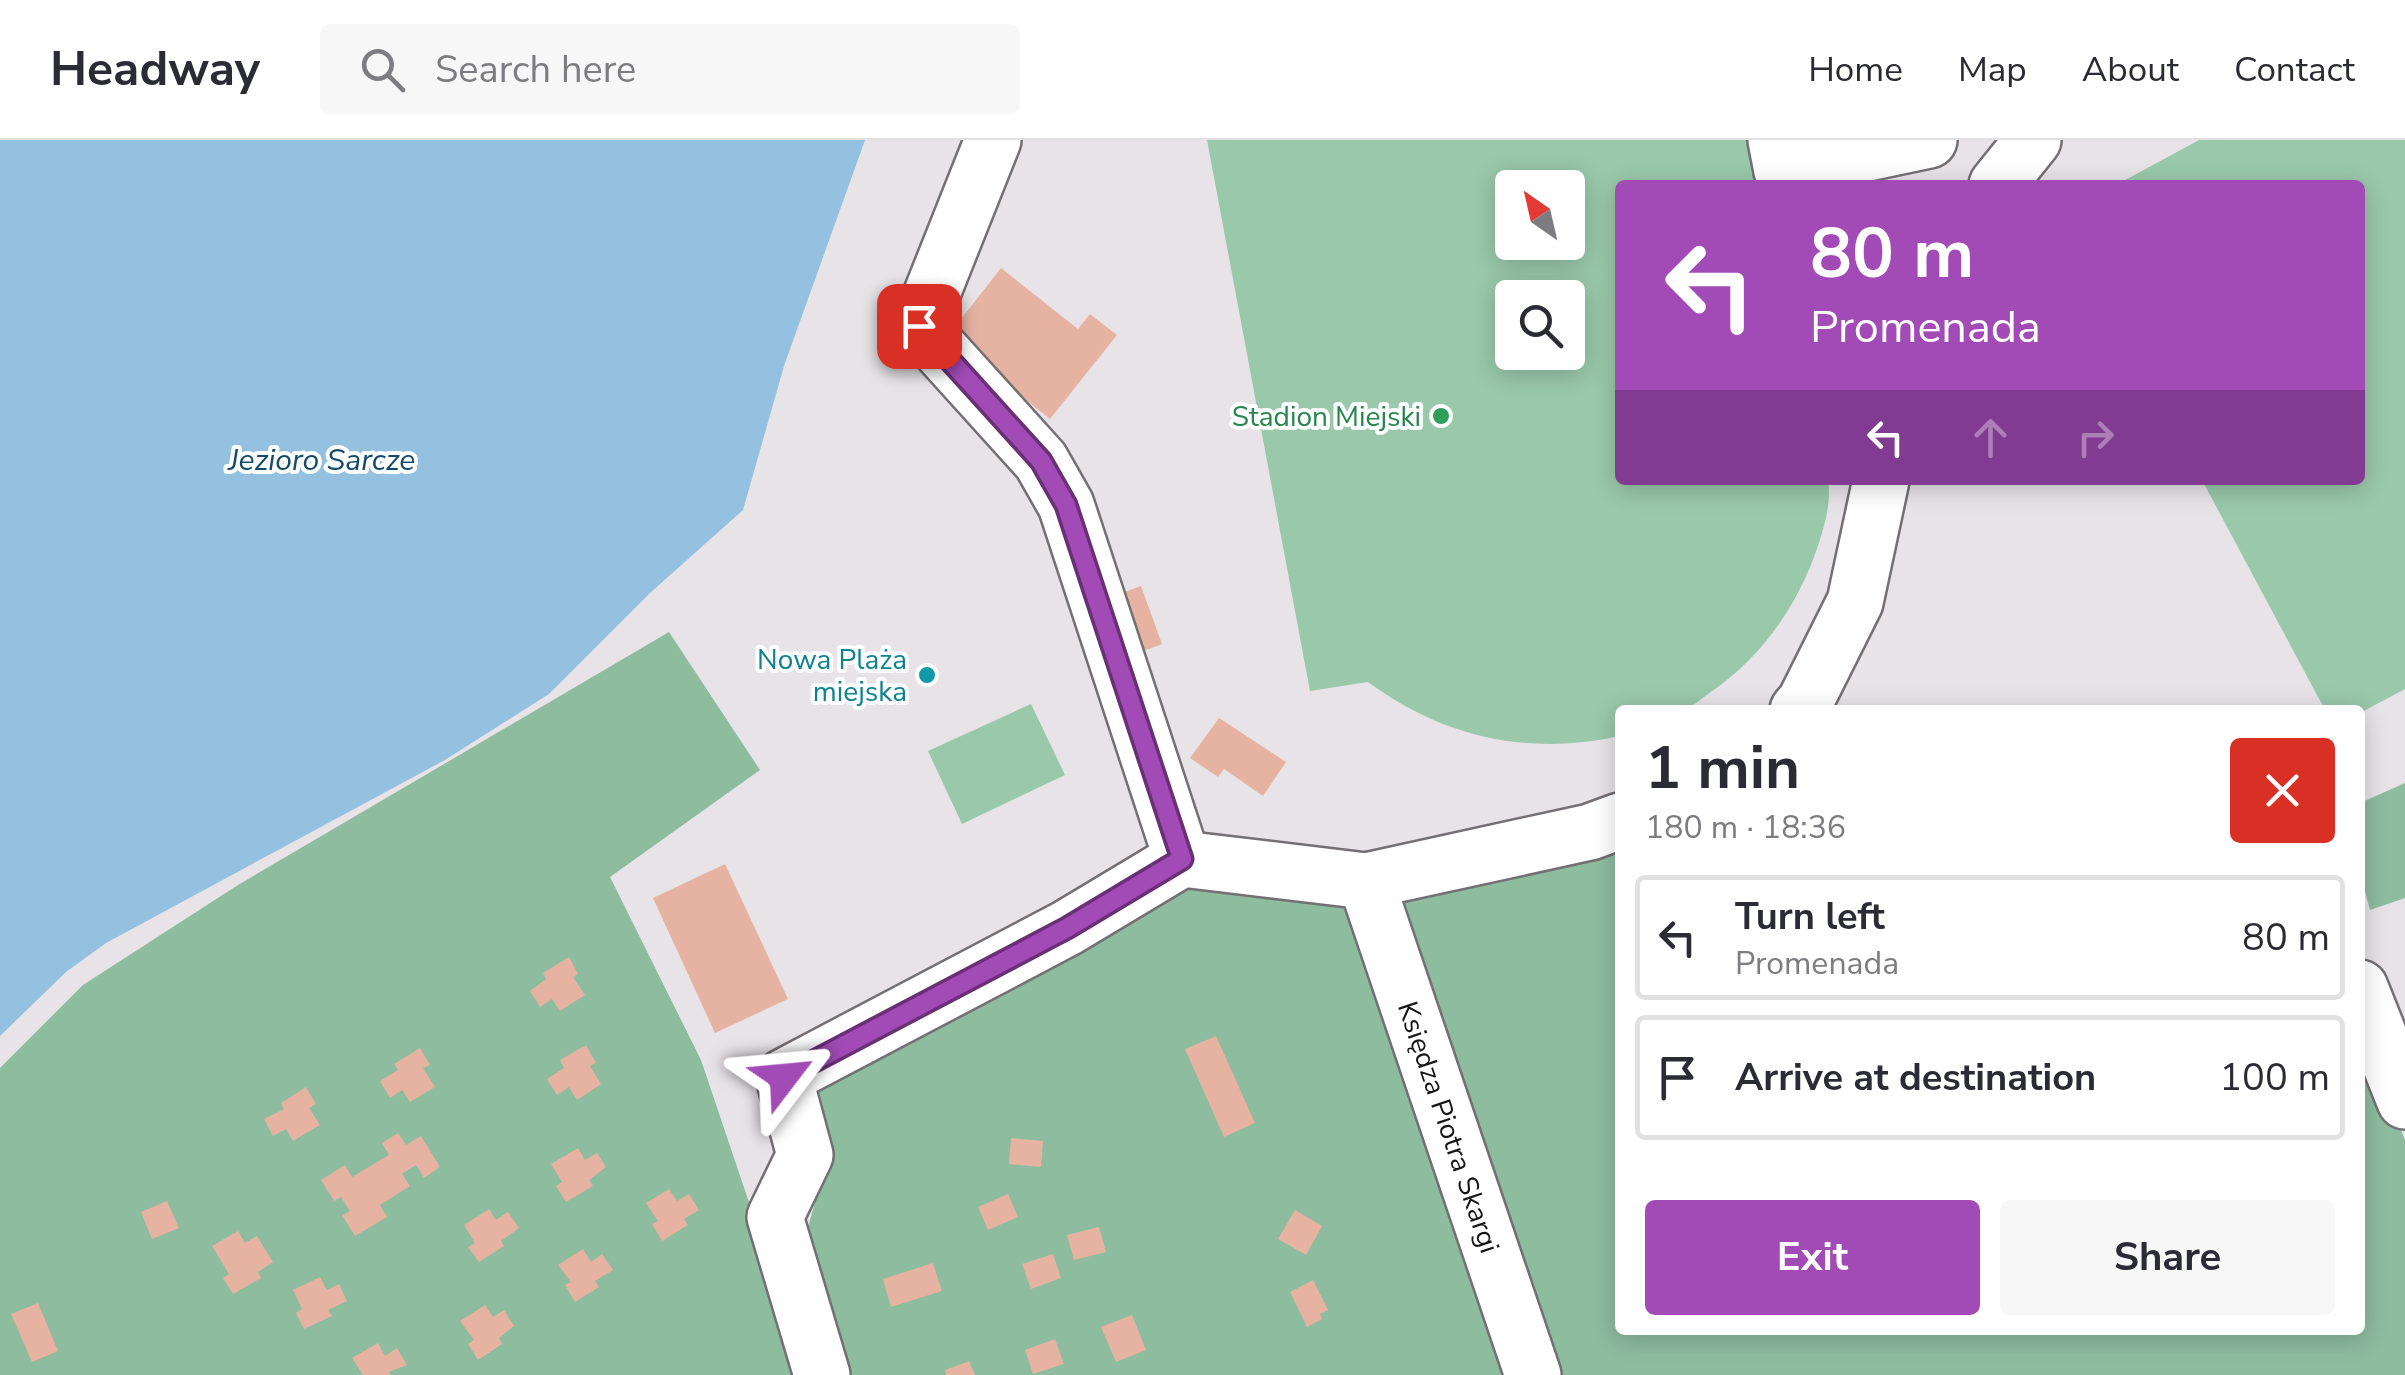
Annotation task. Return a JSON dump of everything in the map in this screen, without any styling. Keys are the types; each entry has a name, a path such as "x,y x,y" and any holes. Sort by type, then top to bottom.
{"street":[{"path":"992,140 919,326 1041,461 1066,505 1182,859"},
{"path":"1776,140 1782,171 1929,140"},
{"path":"1802,705 1855,602 1880,485"},
{"path":"822,1375 775,1217 804,1156 784,1077 1067,928 1182,859 1366,882 1615,824"},
{"name":"Księdza Piotra Skargi","path":"1366,882 1533,1375"},
{"path":"2365,1001 2405,1102"}],"green space":[{"name":"Stadion Miejski","path":"1207,140 1762,140 1770,180 1615,180 1615,485 1828,485 1827,513 1814,557 1779,624 1747,662 1692,705 1615,705 1615,737 1552,744 1488,737 1426,717 1368,682 1310,691"},
{"path":"2199,140 2405,140 2405,689 2365,710 2365,705 2322,705 2205,485 2365,485 2365,180 2125,180"},
{"path":"669,632 760,770 610,877 701,1060 761,1238 804,1242 827,1158 805,1090 1196,881 1615,843 1615,1335 2365,1335 2365,1040 2405,1140 2405,1375 0,1375 0,1068 83,985 238,885"},
{"path":"1031,704 1065,775 962,824 928,751"},
{"path":"2405,783 2405,898 2370,910 2365,892 2365,801"}],"water":[{"name":"Jezioro Sarcze","path":"0,140 865,140 784,366 743,510 650,593 549,694 445,760 106,943 66,972 0,1036"}],"building":[{"path":"1001,268 1078,329 1090,314 1117,335 1050,419 947,337"},
{"path":"1141,586 1162,644 1122,659 1101,601"},
{"path":"1219,718 1286,762 1263,796 1224,769 1218,777 1190,758"},
{"path":"725,864 788,999 715,1033 653,898"},
{"path":"569,957 578,974 573,977 585,995 560,1011 552,999 540,1007 530,991 546,979 543,973"},
{"path":"1216,1036 1255,1123 1224,1137 1185,1049"},
{"path":"586,1045 596,1063 590,1066 601,1084 577,1100 569,1087 557,1095 547,1079 564,1068 560,1060"},
{"path":"420,1048 430,1065 423,1068 435,1087 410,1102 402,1090 390,1098 380,1081 398,1070 394,1064"},
{"path":"306,1087 316,1104 309,1108 320,1125 293,1141 286,1129 273,1136 264,1119 284,1109 281,1103"},
{"path":"398,1133 406,1145 421,1136 440,1167 424,1178 416,1165 402,1174 410,1186 380,1205 387,1217 355,1236 342,1215 350,1211 341,1197 334,1201 321,1180 345,1165 352,1177 389,1155 382,1143"},
{"path":"1011,1138 1043,1141 1041,1167 1009,1164"},
{"path":"578,1148 585,1160 597,1153 606,1167 589,1180 593,1186 566,1202 556,1186 562,1182 551,1164"},
{"path":"669,1189 677,1201 689,1194 699,1210 684,1219 688,1225 662,1241 652,1224 658,1221 646,1203"},
{"path":"1008,1194 1018,1217 988,1230 978,1207"},
{"path":"167,1201 179,1228 152,1239 141,1212"},
{"path":"489,1209 496,1220 508,1212 519,1228 501,1241 504,1246 479,1262 468,1247 475,1243 464,1225"},
{"path":"1295,1210 1322,1226 1306,1255 1278,1239"},
{"path":"1099,1227 1106,1252 1074,1260 1067,1235"},
{"path":"238,1231 245,1243 257,1236 273,1262 258,1272 261,1278 233,1294 223,1278 229,1274 212,1246"},
{"path":"583,1249 591,1262 602,1254 613,1270 595,1281 599,1287 575,1302 565,1285 571,1282 558,1265"},
{"path":"1053,1254 1061,1278 1031,1289 1022,1264"},
{"path":"933,1263 942,1291 891,1307 883,1279"},
{"path":"320,1277 327,1290 339,1284 347,1301 328,1310 332,1316 304,1329 296,1313 302,1309 293,1290"},
{"path":"1313,1280 1328,1310 1320,1314 1322,1319 1307,1327 1290,1292"},
{"path":"38,1303 58,1351 32,1362 11,1314"},
{"path":"485,1305 493,1317 504,1310 514,1326 499,1338 502,1344 478,1360 468,1344 474,1340 460,1321"},
{"path":"1132,1315 1146,1350 1116,1362 1101,1327"},
{"path":"1055,1339 1064,1364 1033,1374 1025,1350"},
{"path":"378,1343 385,1356 397,1348 407,1365 389,1372 390,1375 363,1375 352,1358"},
{"path":"969,1361 975,1375 946,1375 945,1370"}],"place":[{"name":"Stadion Miejski","path":"1441,416"},
{"name":"Nowa Plaża miejska","path":"927,675"}],"route":[{"path":"784,1077 1067,928 1182,859 1066,505 1041,461 919,326"}]}
